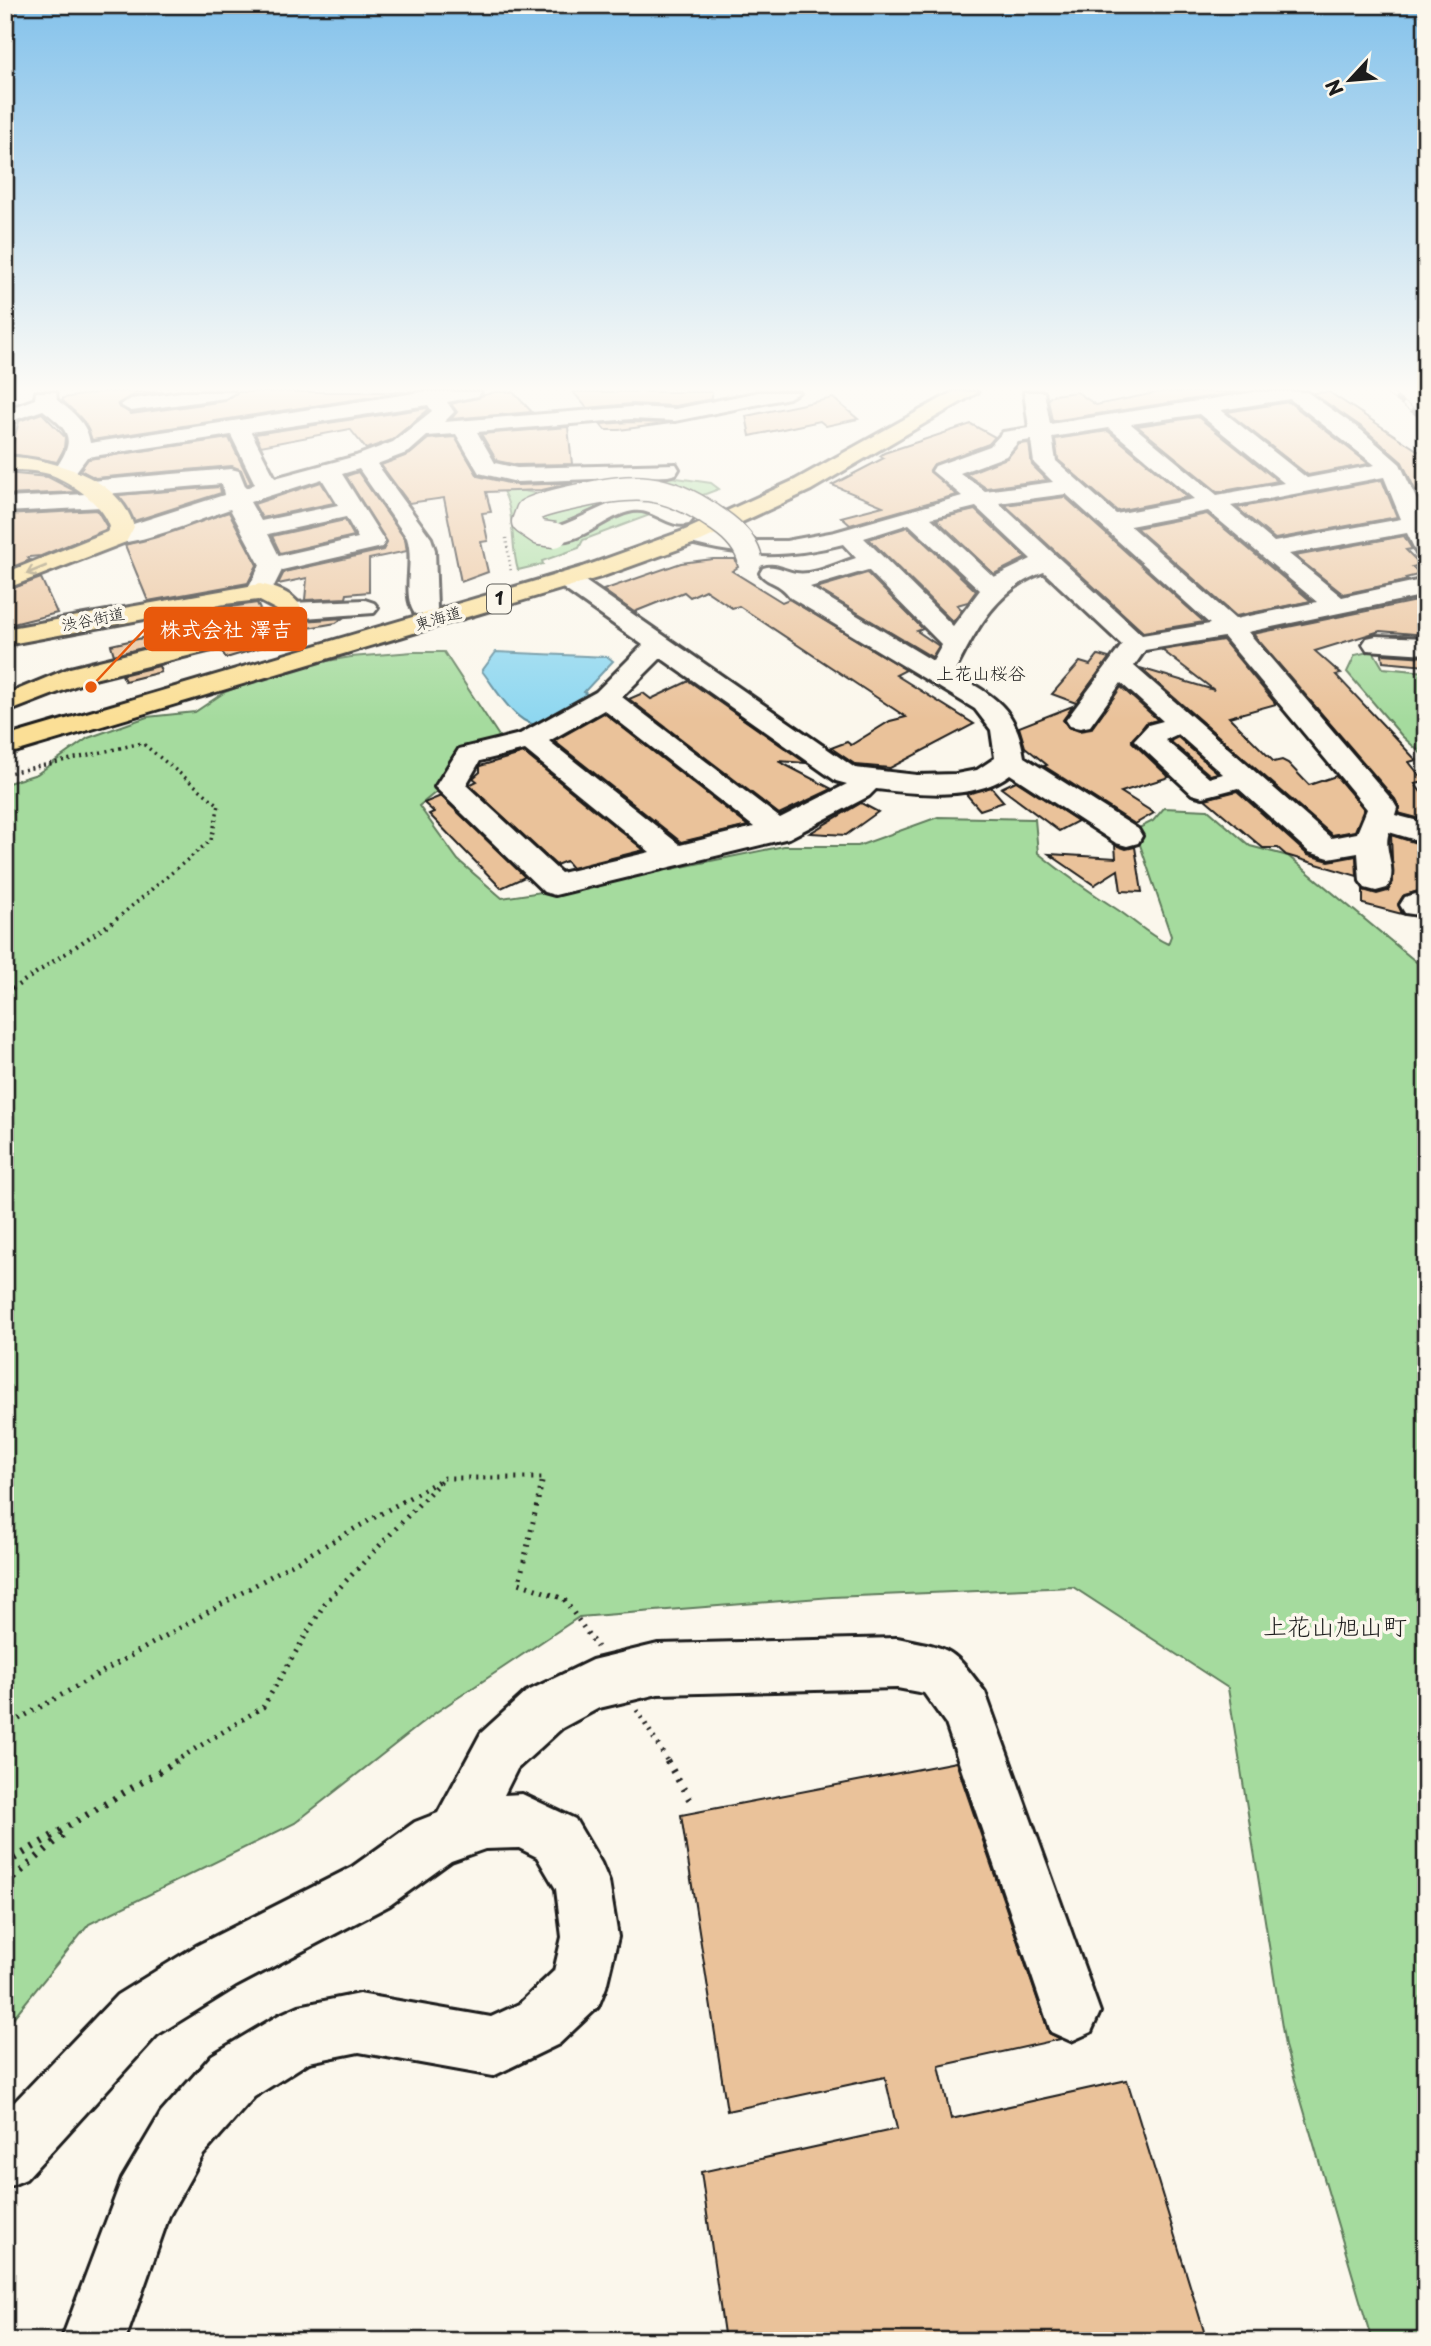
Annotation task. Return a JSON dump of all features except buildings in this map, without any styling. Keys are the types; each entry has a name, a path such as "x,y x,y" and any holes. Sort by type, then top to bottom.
{"main road":[{"path":"5,582 117,537 122,528 120,520 103,501"},
{"name":"東海道","path":"5,735 687,528 740,501"},
{"name":"東海道","path":"5,746 566,579 687,528 759,501"},
{"path":"5,705 79,674 268,628 280,622 290,611 286,602 260,592"},
{"name":"渋谷街道","path":"9,637 170,605 260,592"}],"street":[{"path":"5,505 34,501"},
{"path":"117,537 229,501"},
{"path":"238,501 272,565"},
{"path":"272,565 373,542 347,501"},
{"path":"393,501 419,538 423,551 424,609"},
{"path":"564,501 528,511 524,522 529,528 555,535 571,533 607,512 632,503 660,506 687,528 729,547 784,548 811,546 849,537 915,515 975,501"},
{"path":"690,501 733,531 742,540 750,559 772,573 794,581 852,569 873,561"},
{"path":"984,501 1136,644"},
{"path":"1087,501 1230,628 1381,808 1374,831 1376,881"},
{"path":"1406,501 1426,549"},
{"path":"1112,522 1211,502 1336,606"},
{"path":"254,530 352,509"},
{"path":"915,515 984,582 998,588"},
{"path":"1269,550 1415,524"},
{"path":"849,537 956,644"},
{"path":"939,676 956,644 998,588 1013,576 1048,562"},
{"path":"260,592 272,565"},
{"path":"566,579 657,646 846,775 869,780 954,782 988,776 1010,761"},
{"path":"794,581 800,593 985,703 1005,729 1010,761 1106,830"},
{"path":"1080,720 1136,644 1230,628 1426,587"},
{"path":"290,611 365,608"},
{"path":"1376,644 1426,646"},
{"path":"657,646 606,698 530,740 470,755 450,787 555,885 779,831 858,790 869,780"},
{"path":"1118,666 1320,845 1329,848 1374,831 1426,833"},
{"path":"606,698 779,831"},
{"path":"1183,724 1158,731 1148,740 1203,788 1244,778"},
{"path":"530,740 674,856"},
{"path":"457,1832 499,1751 544,1710 592,1685 658,1669 897,1663 937,1671 967,1710 1071,2012"},
{"path":"5,2158 137,2015 216,1966 370,1886 434,1841 485,1822 522,1821 556,1838 582,1882 590,1937 578,1987 539,2024 493,2047 359,2023 299,2035 233,2076 182,2134 144,2201 93,2341"}],"path":[{"path":"5,774 142,743 219,805 211,840 95,936 12,989"},
{"path":"5,1864 71,1827 263,1707 325,1603 444,1478"},
{"path":"5,1727 444,1478 543,1478 519,1583 564,1598 619,1679 690,1800"},
{"path":"5,1885 71,1827"}],"green space":[{"path":"507,501 686,501 583,540 579,548 542,561 543,564 518,570"},
{"path":"1373,651 1383,668 1426,672 1426,758 1402,736 1347,672 1355,655"},
{"path":"444,652 499,736 496,743 419,806 458,860 502,898 608,882 784,846 858,846 938,817 1035,819 1038,853 1067,876 1168,944 1171,936 1135,830 1153,821 1164,808 1208,810 1250,846 1288,856 1426,970 1426,2341 1372,2341 1285,2046 1228,1688 1073,1587 832,1597 579,1617 435,1713 295,1823 89,1924 5,2028 5,784 37,774 88,738 147,717 195,712 225,692 292,667 351,657"}],"water":[{"path":"496,652 608,657 613,661 584,692 592,697 555,722 539,725 529,723 510,709 482,671"}],"place":[{"name":"株式会社 澤吉","path":"91,687"}],"district":[{"name":"上花山桜谷","path":"981,674"},
{"name":"上花山旭山町","path":"1335,1627"}]}
